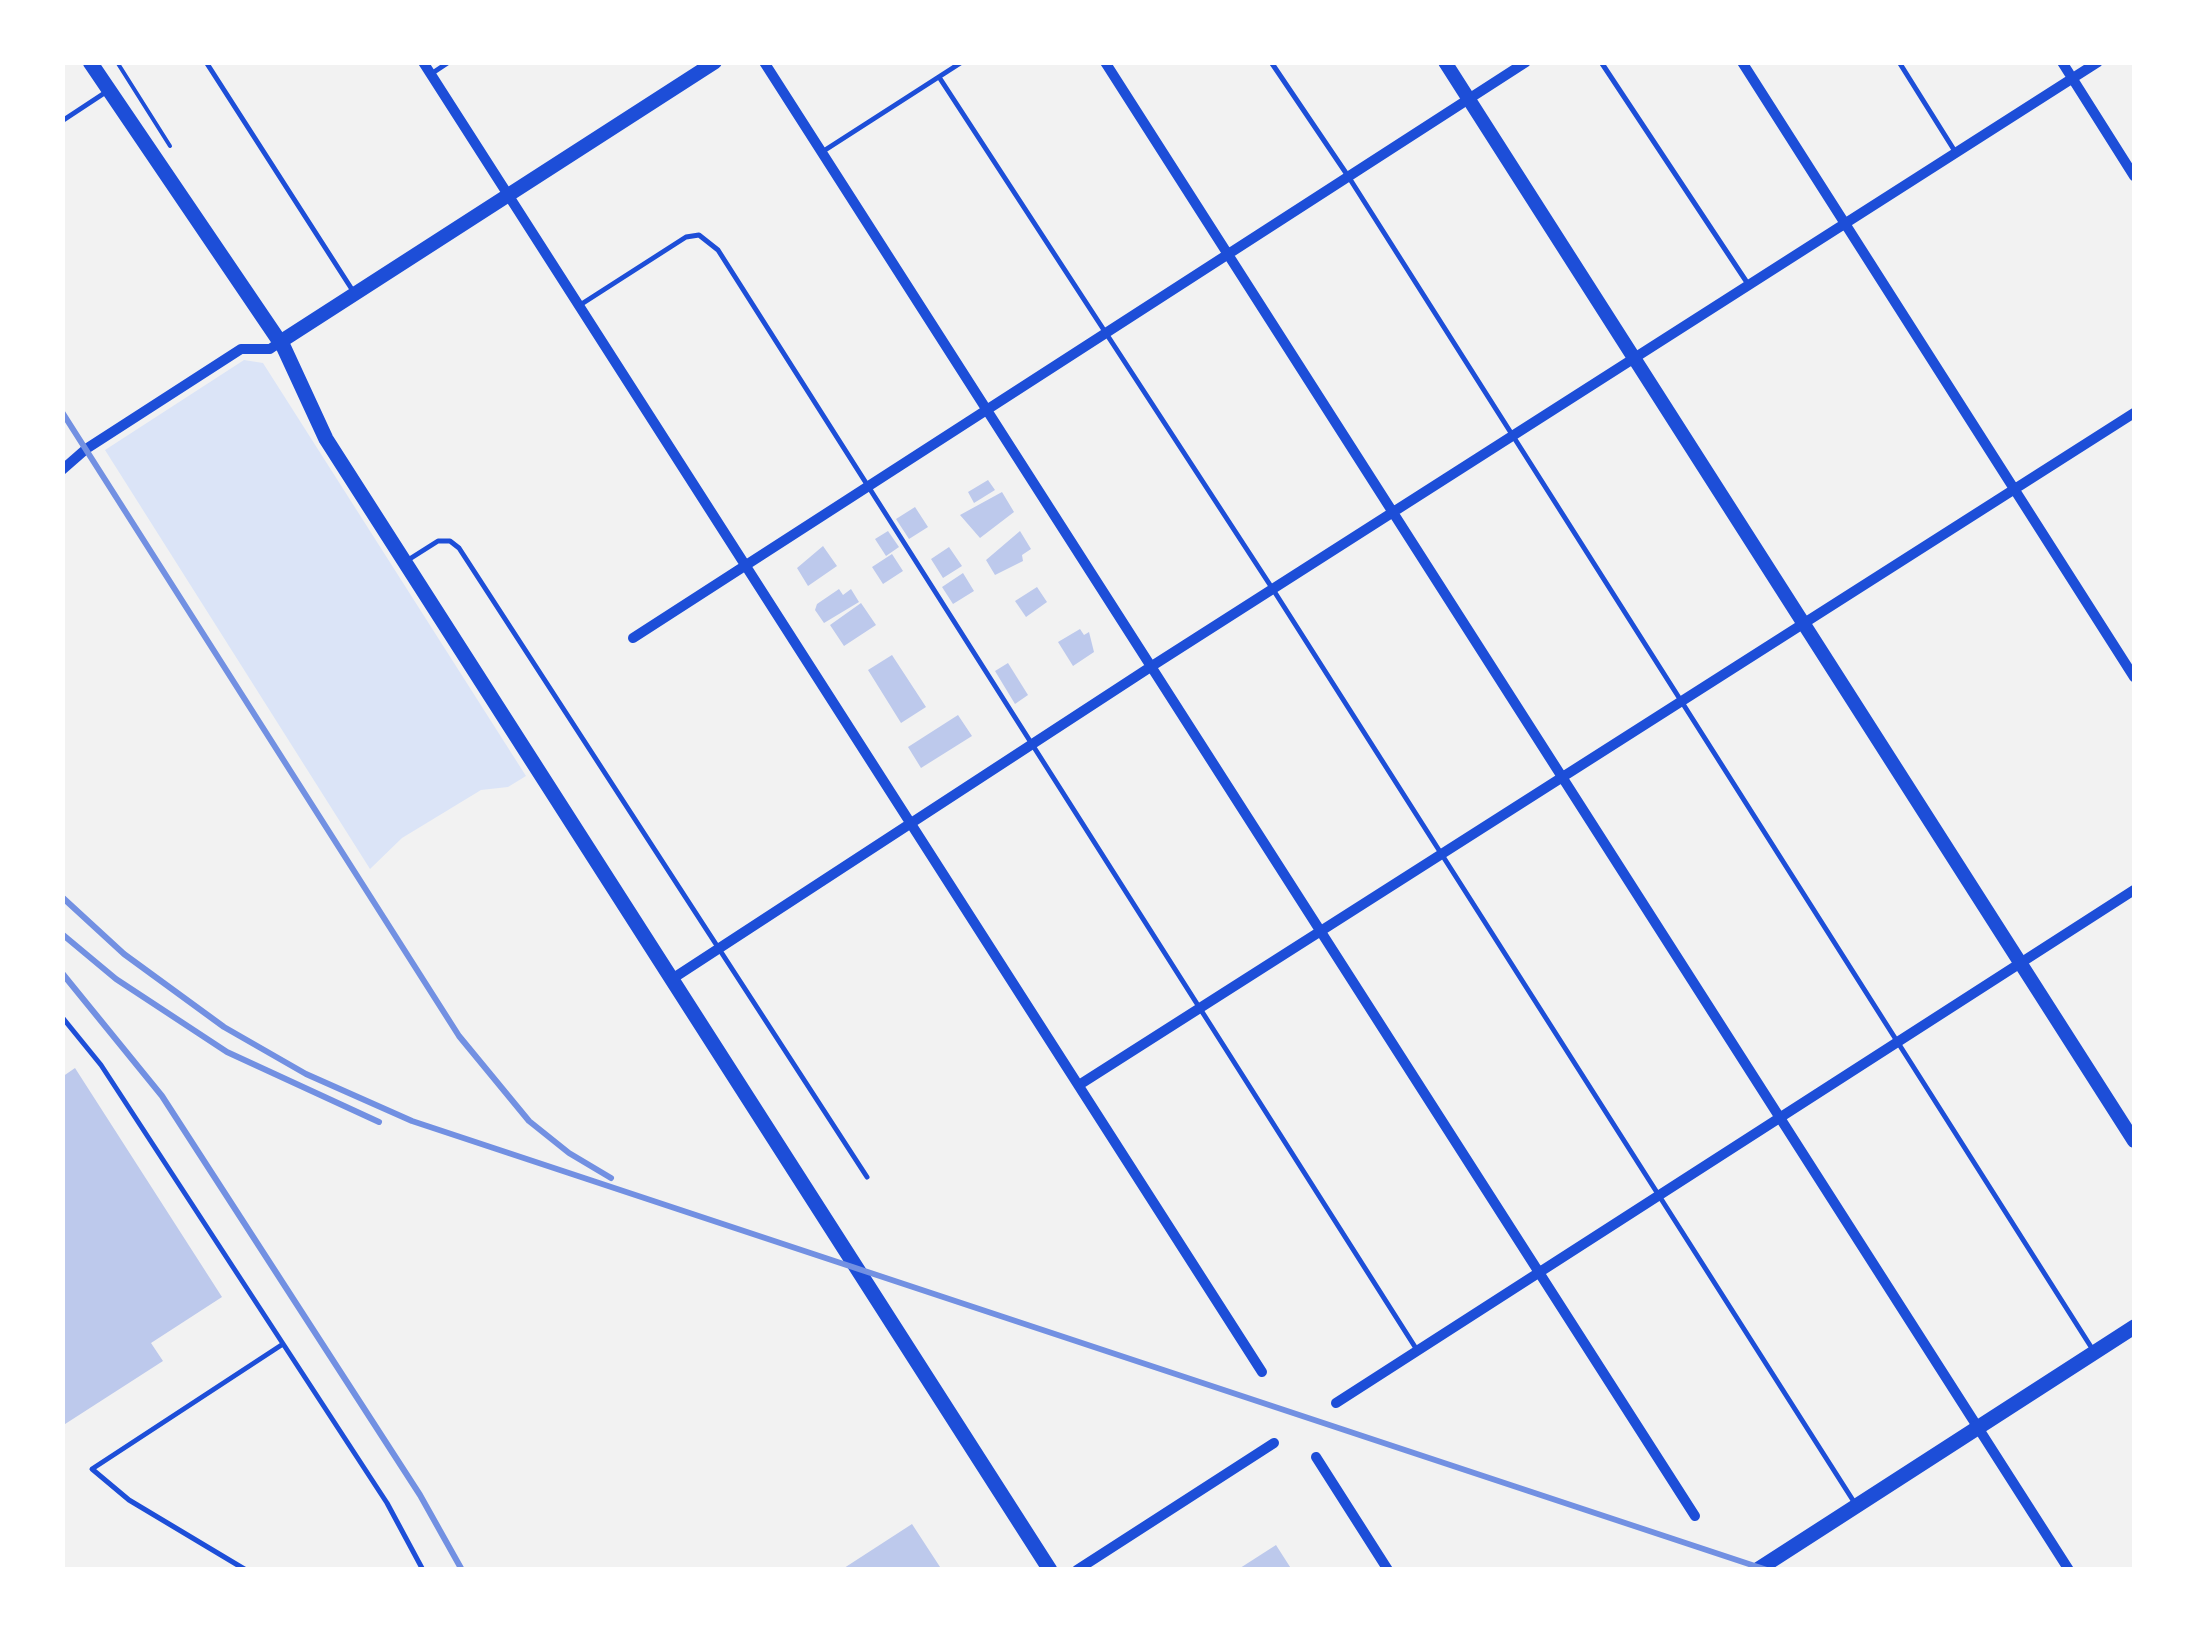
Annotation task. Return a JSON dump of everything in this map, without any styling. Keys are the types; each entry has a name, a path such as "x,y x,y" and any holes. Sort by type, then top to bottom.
{"main road":[{"path":"90,62 280,342 326,439 1050,1570"},
{"path":"1757,1570 2134,1328"}],"street":[{"path":"422,62 1262,1372"},
{"path":"62,470 86,448 241,349 270,349 715,62"},
{"path":"764,62 1695,1516"},
{"path":"1105,62 2069,1570"},
{"path":"1445,62 2134,1141"},
{"path":"633,638 1526,62"},
{"path":"1742,62 2134,677"},
{"path":"2062,62 2134,176"},
{"path":"672,979 1152,666 2098,62"},
{"path":"1079,1086 2134,413"},
{"path":"1336,1403 2134,890"},
{"path":"1077,1570 1274,1443"},
{"path":"1316,1456 1388,1570"}],"lane":[{"path":"206,62 355,294"},
{"path":"430,75 449,62"},
{"path":"822,152 962,62"},
{"path":"1271,62 1348,176 2095,1353"},
{"path":"1601,62 1748,284"},
{"path":"1899,62 1956,153"},
{"path":"939,77 1274,591 1856,1506"},
{"path":"62,121 109,90"},
{"path":"580,305 686,237 699,235 710,240 1417,1351"},
{"path":"405,562 438,541 450,541 459,548 867,1177"},
{"path":"62,1017 101,1065 387,1503 423,1570"},
{"path":"246,1570 129,1500 92,1470 283,1344"}],"shaded area":[{"path":"244,360 263,363 526,776 508,787 481,790 402,838 370,869 105,450"}],"building":[{"path":"988,480 995,490 974,503 968,492"},
{"path":"1002,492 1014,512 980,538 960,515"},
{"path":"915,507 928,527 909,539 896,519"},
{"path":"888,531 899,547 886,556 875,539"},
{"path":"1020,531 1031,549 1022,555 1023,561 995,575 986,560"},
{"path":"823,546 837,566 808,586 797,568"},
{"path":"949,547 962,566 943,578 931,559"},
{"path":"892,554 903,571 883,584 872,567"},
{"path":"963,573 974,591 953,604 942,587"},
{"path":"1037,587 1047,602 1026,617 1015,601"},
{"path":"839,589 843,595 851,589 859,602 824,623 815,610 817,604"},
{"path":"861,603 876,625 844,646 830,625"},
{"path":"1080,629 1084,635 1089,632 1094,652 1073,666 1058,642"},
{"path":"892,655 926,707 901,723 868,670"},
{"path":"1008,663 1028,695 1015,704 995,671"},
{"path":"958,715 972,736 921,768 908,747"},
{"path":"75,1068 222,1297 151,1343 163,1361 62,1426 62,1077"},
{"path":"912,1524 942,1570 841,1570"},
{"path":"1276,1545 1292,1570 1237,1570"}],"railway":[{"path":"62,412 459,1036 529,1121 569,1153 611,1178"},
{"path":"62,897 124,954 224,1027 306,1074 412,1121 1767,1570"},
{"path":"62,934 116,979 227,1052 379,1122"},
{"path":"62,973 162,1096 420,1495 462,1570"}]}
